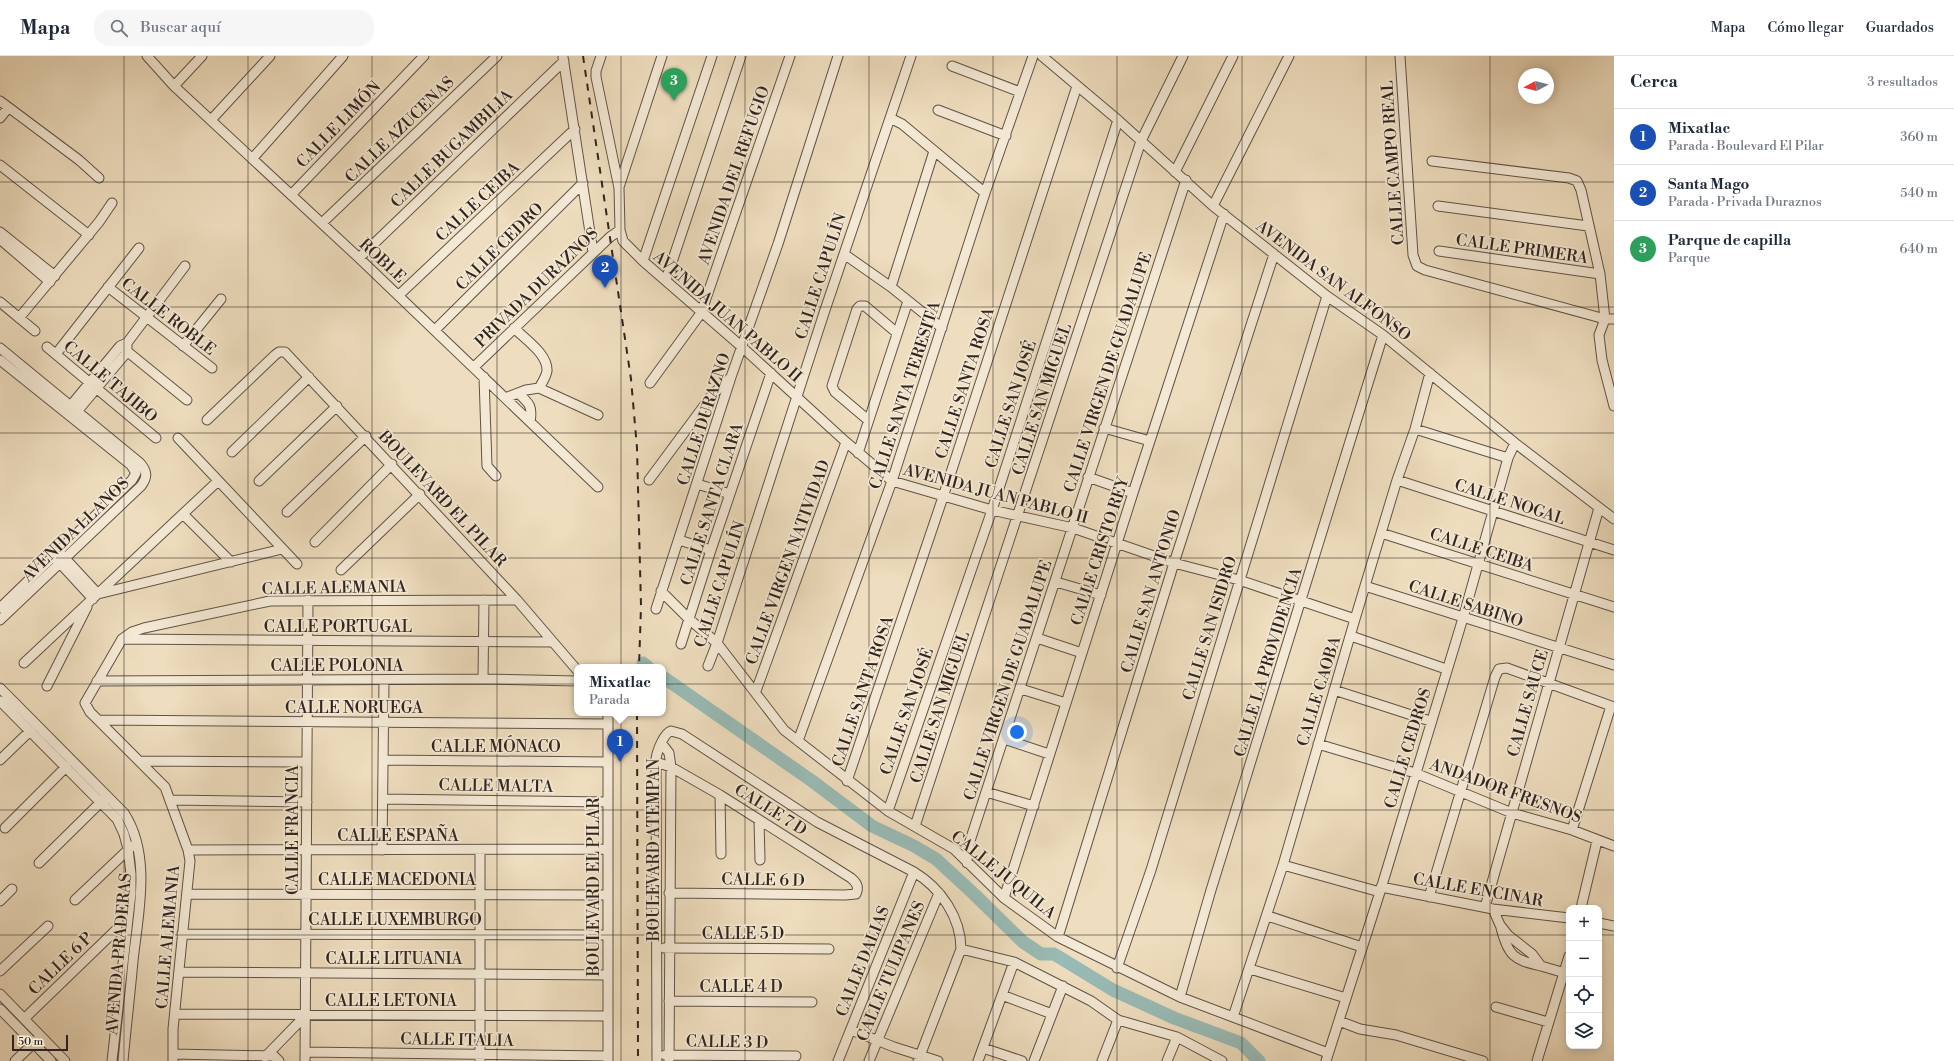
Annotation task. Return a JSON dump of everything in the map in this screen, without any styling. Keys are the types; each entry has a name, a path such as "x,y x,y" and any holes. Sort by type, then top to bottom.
{"street":[{"name":"ROBLE","path":"147,56 174,86 399,295 598,487"},
{"path":"174,86 202,56"},
{"path":"211,120 270,56"},
{"path":"252,159 343,56"},
{"name":"CALLE LIMÓN","path":"291,195 424,56"},
{"name":"CALLE AZUCENAS","path":"322,223 497,56"},
{"path":"601,56 596,71 619,188 620,230"},
{"path":"619,188 662,56"},
{"path":"643,261 712,56"},
{"path":"666,280 741,56"},
{"name":"AVENIDA DEL REFUGIO","path":"650,383 701,313 790,56"},
{"name":"CALLE DURAZNO","path":"656,609 731,377 838,56"},
{"name":"CALLE CAPULÍN","path":"708,666 717,643 797,396 911,56"},
{"name":"CALLE SANTA TERESITA","path":"798,741 892,482 985,193 1033,56"},
{"name":"AVENIDA SAN ALFONSO","path":"1042,56 1118,120 1213,206 1327,296 1383,336 1515,443 1614,519"},
{"path":"1141,141 1183,56"},
{"path":"1175,172 1234,56"},
{"path":"1213,206 1289,56"},
{"name":"CALLE CAMPO REAL","path":"1400,56 1413,255 1418,266 1425,270 1610,319"},
{"path":"564,59 593,252"},
{"name":"CALLE BUGAMBILIA","path":"359,258 564,59"},
{"path":"952,66 1020,92"},
{"name":"CALLE SANTA ROSA","path":"847,780 1077,86"},
{"path":"0,101 79,160 99,178"},
{"path":"0,118 8,108"},
{"path":"938,110 1006,136"},
{"path":"890,118 902,124 985,193"},
{"name":"CALLE SAN JOSÉ","path":"888,811 992,510 1118,120"},
{"name":"CALLE CEIBA","path":"399,295 575,129"},
{"name":"CALLE SAN MIGUEL","path":"915,826 1141,141"},
{"path":"891,287 934,151"},
{"path":"1432,161 1569,178 1577,181 1581,190 1610,319 1599,335 1602,360 1614,406"},
{"path":"0,165 88,235"},
{"name":"CALLE VIRGEN DE GUADALUPE","path":"968,863 968,847 1056,582 1088,477 1186,180"},
{"name":"CALLE CEDRO","path":"435,330 583,183"},
{"path":"20,318 88,235 112,202"},
{"path":"1438,206 1588,226"},
{"name":"CALLE CRISTO REY","path":"1004,898 1117,542 1224,214"},
{"name":"AVENIDA JUAN PABLO II","path":"620,230 623,241 643,261 666,280 701,313 742,347 892,482 992,510 1073,528 1174,562 1239,580 1302,600 1355,619"},
{"name":"PRIVADA DURAZNOS","path":"474,367 593,252 620,230"},
{"path":"0,232 52,279"},
{"path":"0,240 52,279"},
{"path":"56,354 139,248"},
{"name":"CALLE PRIMERA","path":"1439,251 1600,274"},
{"path":"844,254 891,287 942,328"},
{"name":"CALLE SAN ANTONIO","path":"1058,937 1174,562 1274,254"},
{"path":"71,412 125,347 146,316 185,266"},
{"name":"CALLE ROBLE","path":"108,287 212,368"},
{"name":"CALLE SAN ISIDRO","path":"1117,968 1151,870 1327,296"},
{"path":"183,346 221,299"},
{"path":"858,453 908,301"},
{"path":"0,302 35,331"},
{"path":"868,420 835,392 832,386 857,309 860,306 865,306 897,333"},
{"path":"514,328 544,360 547,369 545,377 539,388"},
{"name":"CALLE LA PROVIDENCIA","path":"1180,997 1383,336"},
{"name":"CALLE TAJIBO","path":"47,347 156,438"},
{"path":"125,347 187,400"},
{"name":"AVENIDA LLANOS","path":"0,348 131,465 136,473"},
{"name":"BOULEVARD EL PILAR","path":"207,420 275,355 282,351 287,354 420,494 517,600 574,666"},
{"name":"AVENIDA LLANOS","path":"0,360 140,463 146,472 146,477 141,486 63,561 2,607"},
{"name":"CALLE SANTA CLARA","path":"681,644 771,373"},
{"name":"CALLE CAOBA","path":"1233,1017 1268,916 1355,619 1397,480 1415,429 1430,373"},
{"path":"232,452 309,377"},
{"path":"649,480 712,395 731,377"},
{"path":"484,378 487,466 496,476"},
{"path":"505,398 532,388 539,388 598,415"},
{"path":"518,393 527,401 532,410 530,422"},
{"path":"259,481 337,406"},
{"path":"1104,428 1150,441"},
{"path":"1415,429 1508,458"},
{"path":"287,512 366,436"},
{"path":"178,438 297,564"},
{"name":"CALLE VIRGEN NATIVIDAD","path":"756,691 846,442"},
{"name":"CALLE CEDROS","path":"1327,1057 1381,889 1430,721 1463,618 1508,458 1515,443"},
{"path":"315,542 392,464"},
{"name":"AVENIDA LLANOS","path":"136,473 146,472"},
{"name":"AVENIDA LLANOS","path":"0,620 2,607 132,480 136,473"},
{"path":"1088,477 1133,493"},
{"name":"CALLE NOGAL","path":"1397,480 1492,512 1614,550"},
{"path":"24,663 218,481"},
{"path":"697,484 730,494"},
{"path":"341,570 420,494"},
{"name":"CALLE SAUCE","path":"1489,908 1512,812 1599,508"},
{"path":"183,514 231,562"},
{"name":"CALLE CEIBA","path":"1381,533 1614,607"},
{"path":"679,540 711,550"},
{"path":"47,686 93,598 282,549"},
{"path":"56,554 93,598"},
{"path":"1056,582 1101,595"},
{"name":"CALLE SABINO","path":"1365,586 1614,665"},
{"name":"CALLE JUQUILA","path":"661,591 689,619 717,643 756,691 784,730 888,811 954,849 1004,898 1058,937 1117,968 1180,997 1233,1017 1327,1057"},
{"name":"CALLE ALEMANIA","path":"173,1057 175,1014 190,861 188,850 172,800 165,787 90,712 85,703 122,639 132,632 144,628 258,602 308,600 517,600"},
{"name":"CALLE FRANCIA","path":"305,1056 308,600"},
{"path":"483,679 484,600"},
{"path":"1351,636 1446,669"},
{"path":"1037,638 1082,653"},
{"name":"CALLE PORTUGAL","path":"122,639 553,642"},
{"path":"1430,897 1495,677 1499,670 1507,668 1613,706 1572,830"},
{"name":"CALLE POLONIA","path":"97,680 483,679 574,681"},
{"path":"382,850 384,680"},
{"name":"AVENIDA PRADERAS","path":"0,688 104,799 117,819 128,849 131,893 112,1061"},
{"path":"1021,689 1066,703"},
{"path":"1334,690 1430,721"},
{"name":"AVENIDA PRADERAS","path":"0,701 66,767 104,799 124,813 131,822 137,843 141,872 141,894 123,1061"},
{"name":"BOULEVARD EL PILAR","path":"608,716 608,1058"},
{"name":"CALLE NORUEGA","path":"99,720 608,724"},
{"path":"0,760 30,731"},
{"path":"662,744 667,732 671,731 682,734 817,822 927,880 938,893 956,920 961,935 961,949 919,1058"},
{"path":"1004,739 1049,754"},
{"name":"BOULEVARD ATEMPAN","path":"657,1058 656,762 657,753 662,744 669,753 671,767 669,1058"},
{"name":"ANDADOR FRESNOS","path":"1318,744 1415,773 1512,812 1572,830 1597,841 1614,846"},
{"name":"CALLE MÓNACO","path":"383,760 608,762"},
{"path":"140,761 307,762"},
{"name":"CALLE 7 D","path":"656,762 671,767 720,795 855,881 858,890 856,894"},
{"path":"5,828 66,767"},
{"path":"986,792 1034,806"},
{"path":"720,795 721,854"},
{"path":"39,863 104,799"},
{"name":"CALLE MALTA","path":"383,799 608,802"},
{"path":"172,800 307,802"},
{"path":"759,820 760,860"},
{"path":"1582,905 1597,841"},
{"path":"75,900 128,849 137,843"},
{"path":"954,849 968,847"},
{"name":"CALLE ESPAÑA","path":"188,850 608,849"},
{"path":"480,850 480,1058"},
{"name":"CALLE ENCINAR","path":"1283,865 1381,889 1489,908 1566,918"},
{"name":"CALLE DALIAS","path":"838,1061 914,872"},
{"path":"0,901 12,889"},
{"name":"CALLE 6 D","path":"669,892 856,894"},
{"name":"CALLE TULIPANES","path":"869,1061 938,893"},
{"name":"CALLE MACEDONIA","path":"186,894 608,895"},
{"path":"1489,908 1508,935 1532,954 1541,966"},
{"path":"1268,916 1362,947"},
{"path":"1602,924 1614,926"},
{"path":"1500,925 1504,944 1511,954 1518,960 1565,973"},
{"path":"0,971 48,926"},
{"name":"CALLE 6 P","path":"24,1019 117,929"},
{"name":"CALLE LUXEMBURGO","path":"182,934 608,935"},
{"name":"CALLE 5 D","path":"657,948 829,949"},
{"path":"961,949 1014,962 1091,1001 1118,1020 1176,1037 1220,1060"},
{"path":"978,1061 1014,962"},
{"path":"1250,969 1346,998"},
{"path":"1537,1061 1548,1022 1566,969"},
{"name":"CALLE LITUANIA","path":"179,972 608,975"},
{"path":"1034,1061 1063,986"},
{"path":"0,994 65,1061"},
{"path":"1002,995 1052,1014"},
{"name":"CALLE 4 D","path":"669,1000 812,1002"},
{"path":"1496,1007 1548,1022"},
{"path":"0,1009 51,1061"},
{"name":"CALLE LETONIA","path":"175,1014 608,1016"},
{"path":"264,1058 305,1015"},
{"path":"1102,1061 1118,1020"},
{"path":"1339,1021 1360,1029 1396,1035 1483,1061"},
{"path":"851,1030 919,1058 938,1061"},
{"path":"16,1061 41,1036"},
{"path":"1167,1061 1176,1037"},
{"path":"983,1048 1022,1061"},
{"path":"173,1057 264,1058 274,1056 279,1061"},
{"name":"CALLE ITALIA","path":"305,1056 608,1058"},
{"name":"CALLE 3 D","path":"657,1058 796,1056"}],"waterway":[{"path":"666,679 812,781 872,826 914,846 936,859 1023,942 1041,954 1054,954 1113,990 1174,1018 1241,1043 1259,1061"}],"railway":[{"path":"583,56 631,379 637,448 641,606 639,664"},
{"path":"637,716 638,1061"}],"place":[{"name":"Parque de capilla","path":"674,101"},
{"name":"Santa Mago","path":"605,288"},
{"name":"Mixatlac","path":"620,762"}]}
